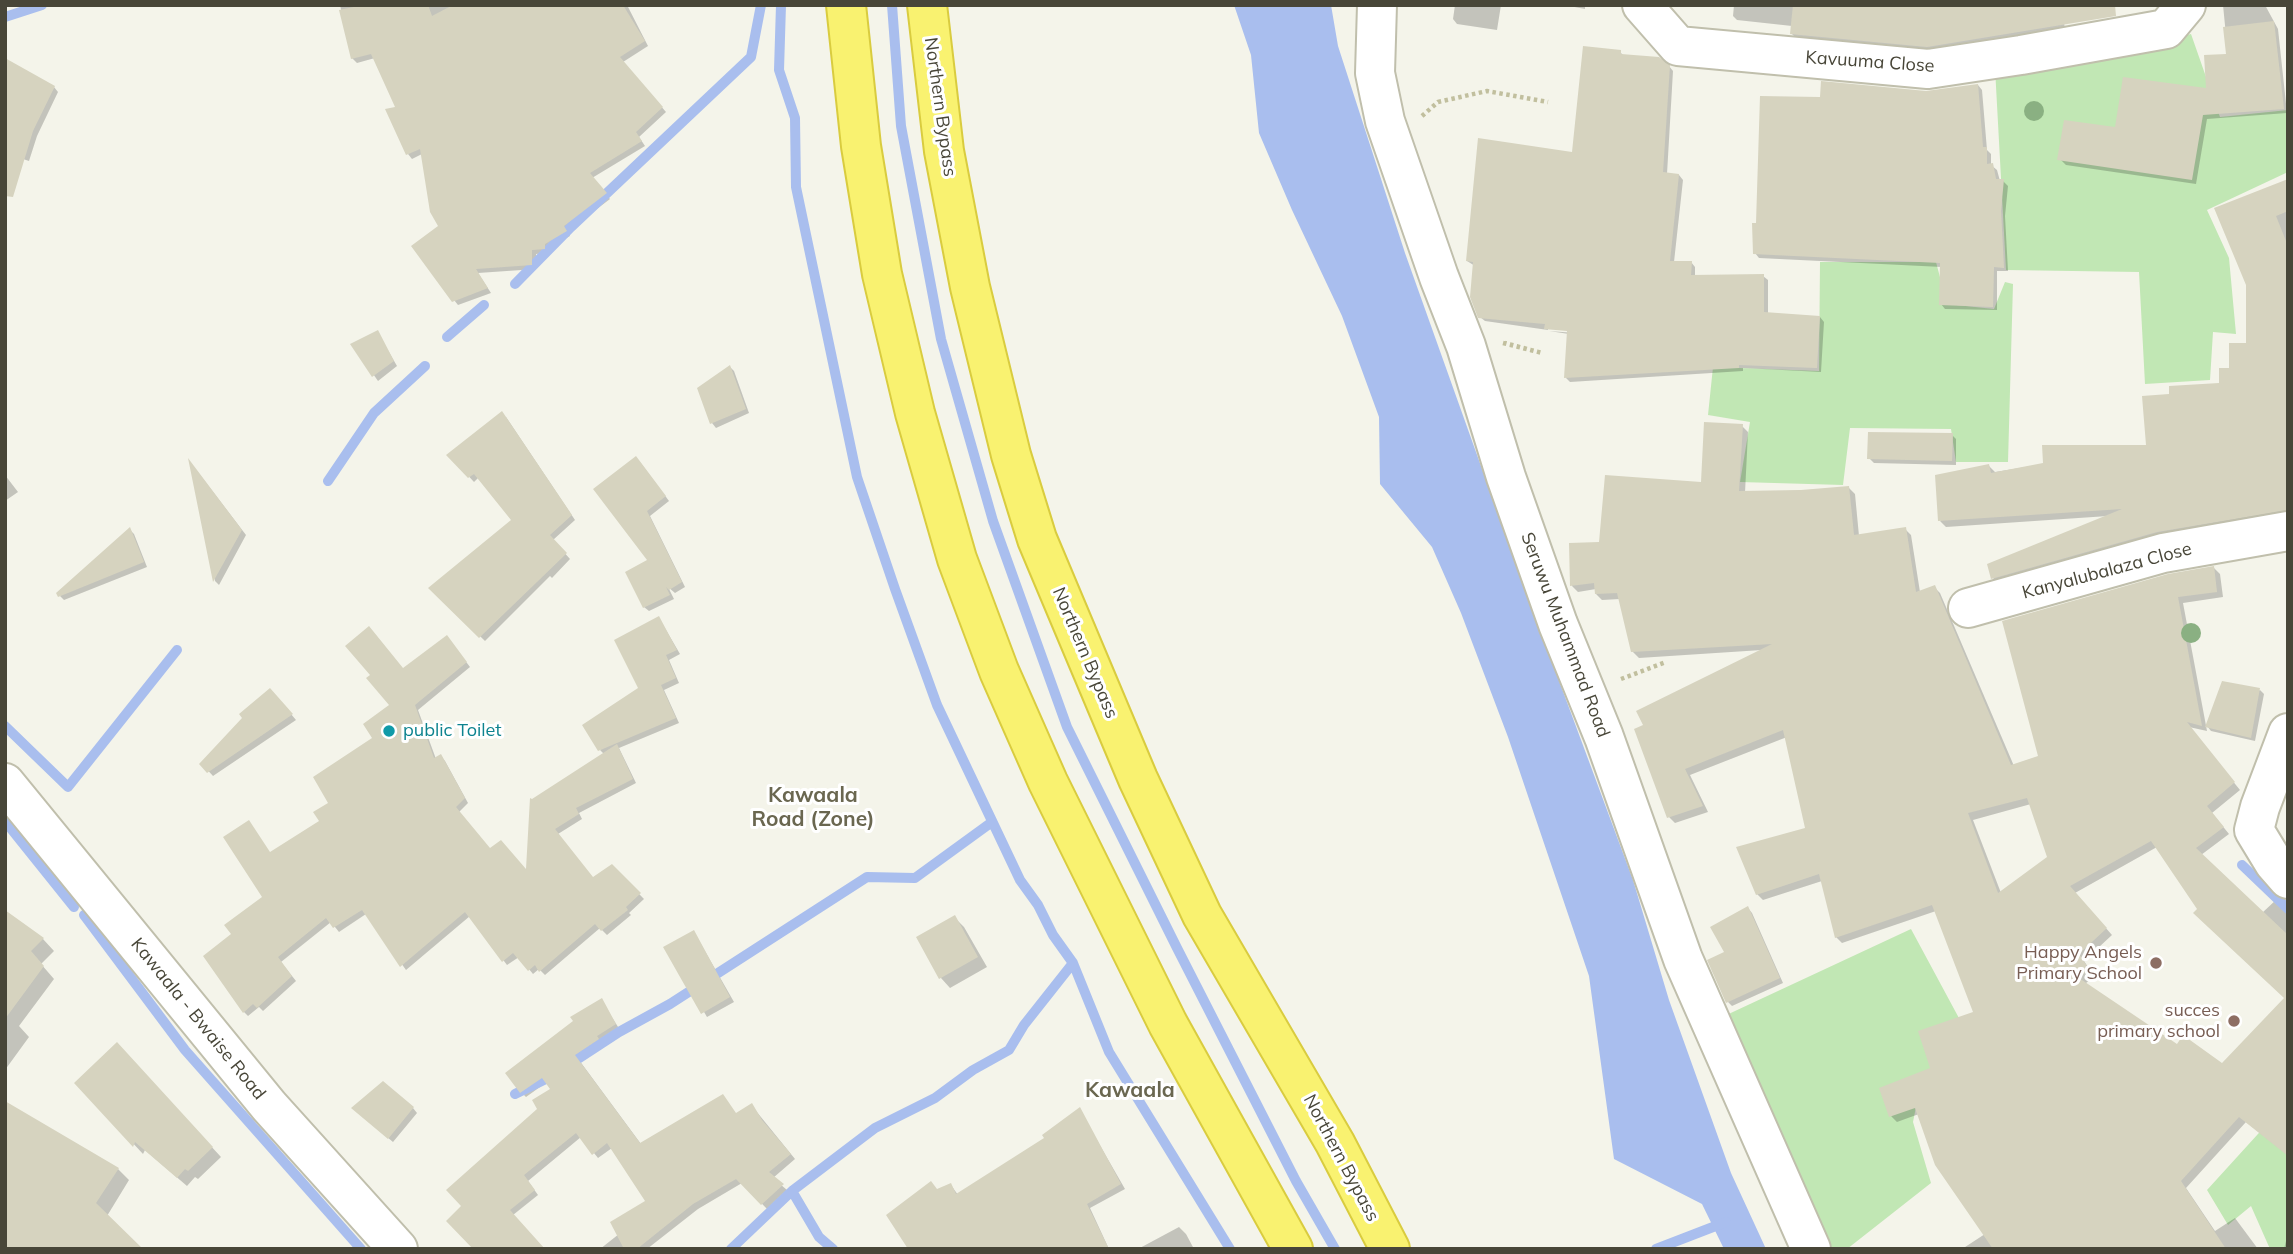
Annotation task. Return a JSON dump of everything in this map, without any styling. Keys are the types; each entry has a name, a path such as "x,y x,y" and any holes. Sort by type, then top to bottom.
{"highway":[{"path":"846,5 861,146 882,274 915,413 957,559 999,671 1048,782 1168,1024 1293,1249"},
{"name":"Northern Bypass","path":"927,5 944,151 971,287 1011,455 1037,540 1138,779 1202,915 1335,1143 1390,1249"}],"street":[{"name":"Seruwu Muhammad Road","path":"1377,5 1375,73 1385,121 1466,346 1506,477 1553,612 1604,737 1683,959 1811,1249"},
{"name":"Kavuuma Close","path":"1642,5 1678,46 1928,69 2166,29 2186,5"},
{"name":"Kanyalubalaza Close","path":"1968,608 2163,553 2288,531"},
{"path":"2288,733 2254,830 2274,863 2288,879"},
{"name":"Kawaala - Bwaise Road","path":"5,783 269,1106 398,1249"}],"path":[{"path":"1393,147 1402,135 1438,102 1487,91 1548,102"},
{"path":"1588,699 1610,683 1666,662"}],"green space":[{"path":"2191,34 2220,117 2288,110 2288,172 2207,210 2229,258 2236,334 2213,332 2210,380 2145,384 2139,272 2006,270 1995,68 2106,54"},
{"path":"1820,262 1936,262 1947,304 1994,309 2005,282 2013,284 2008,462 1956,462 1951,429 1850,428 1843,485 1740,482 1750,422 1708,415 1713,367 1819,371"},
{"path":"1911,929 1967,1033 1916,1107 1913,1122 1931,1183 1847,1249 1834,1249 1816,1240 1720,1018"},
{"path":"2288,1101 2288,1249 2270,1249 2251,1206 2228,1225 2207,1190"}],"water":[{"path":"1234,5 1331,5 1338,46 1405,253 1522,581 1633,880 1669,1000 1731,1173 1766,1249 1724,1249 1702,1204 1614,1159 1589,976 1508,737 1461,613 1432,547 1380,484 1379,417 1342,316 1259,133 1251,55"}],"building":[{"path":"364,5 428,5 432,16 453,5 623,5 645,41 620,57 663,107 636,132 642,141 590,173 607,193 564,226 567,231 545,244 545,249 532,250 532,265 476,269 488,288 452,302 411,246 438,226 430,212 420,149 406,155 385,109 395,107 371,54 351,59 339,10"},
{"path":"1793,5 2115,5 2116,16 1927,47 1790,34"},
{"path":"2274,21 2284,109 2203,115 2192,180 2057,160 2064,120 2115,127 2123,77 2206,88 2204,55 2226,54 2223,27"},
{"path":"1583,46 1621,50 1621,54 1659,57 1670,65 1663,172 1679,174 1670,261 1692,261 1691,275 1764,274 1764,312 1820,316 1817,368 1739,365 1739,368 1564,378 1567,331 1544,329 1545,324 1478,318 1470,297 1473,262 1466,261 1478,138 1572,152"},
{"path":"5,58 55,86 33,131 13,197 5,196"},
{"path":"1821,81 1926,91 1978,84 1987,164 1993,163 1996,179 2004,179 2001,211 2004,268 1994,267 1993,307 1939,305 1940,263 1753,254 1752,223 1756,223 1760,96 1820,97"},
{"path":"2288,179 2288,211 2276,216 2288,246 2288,510 2157,532 1991,579 1987,564 2122,509 1938,521 1935,475 1989,464 1991,473 2043,463 2042,445 2146,445 2142,396 2169,394 2169,386 2219,383 2219,368 2229,368 2229,343 2246,343 2246,285 2214,208"},
{"path":"378,330 394,361 372,377 350,344"},
{"path":"730,365 746,409 710,424 697,388"},
{"path":"502,411 572,515 550,535 567,553 479,638 428,588 511,520 474,474 468,478 446,455"},
{"path":"1704,422 1743,424 1739,491 1849,486 1854,535 1906,527 1916,592 1935,585 2011,765 2038,756 2002,621 2168,574 2214,566 2217,592 2178,597 2202,726 2187,722 2235,782 2207,806 2224,827 2196,848 2288,935 2288,1156 2239,1117 2181,1181 2226,1249 1993,1249 1935,1165 1915,1108 1889,1117 1879,1088 1930,1068 1918,1031 1973,1012 1932,905 1835,938 1819,874 1756,895 1736,847 1805,828 1783,730 1685,769 1703,806 1667,818 1634,729 1643,725 1636,711 1772,644 1631,652 1617,593 1595,594 1594,583 1570,586 1569,543 1599,542 1605,475 1701,482","holes":["2027,798 2047,857 1998,893 1968,813","2151,841 2197,909 2193,913 2284,998 2222,1063 2183,1035 2177,1044 2079,978 2089,969 2079,954 2107,928 2070,886"]},
{"path":"1868,432 1953,433 1952,461 1867,459"},
{"path":"636,456 666,496 647,511 682,582 669,590 666,587 670,595 643,608 625,572 647,560 593,489"},
{"path":"188,458 242,530 213,582"},
{"path":"130,527 144,562 58,597 56,593"},
{"path":"659,616 677,650 666,655 676,678 661,685 676,718 598,751 582,725 638,688 614,640"},
{"path":"369,626 403,668 447,635 467,662 415,705 434,758 441,754 465,798 456,807 490,848 501,840 526,869 530,798 617,744 633,779 576,808 579,814 555,829 593,877 612,864 641,893 626,907 628,910 601,931 595,924 539,972 535,965 528,971 513,953 502,962 465,912 400,967 362,910 333,928 326,918 278,957 292,976 257,1008 253,1004 243,1013 203,956 231,934 224,925 262,897 223,837 249,820 270,852 319,821 313,812 328,803 313,777 372,738 363,724 389,705 366,678 370,675 345,646"},
{"path":"2222,681 2260,688 2251,738 2205,727"},
{"path":"270,688 293,714 207,773 199,764 242,718 239,714"},
{"path":"1748,906 1780,978 1726,1003 1707,960 1724,952 1710,927"},
{"path":"5,910 44,938 31,951 44,966 5,1019"},
{"path":"955,915 978,957 939,979 916,937"},
{"path":"694,930 730,997 701,1014 663,947"},
{"path":"602,998 616,1024 575,1055 640,1143 723,1094 736,1113 752,1103 762,1120 791,1154 769,1172 784,1184 761,1205 736,1179 693,1204 637,1249 624,1249 610,1222 645,1201 607,1143 592,1155 576,1133 524,1175 535,1190 510,1210 545,1249 473,1249 446,1221 461,1206 446,1190 537,1109 532,1100 550,1089 542,1078 520,1093 505,1073 573,1021 570,1017"},
{"path":"117,1042 213,1147 177,1178 135,1142 133,1147 74,1083"},
{"path":"383,1081 414,1107 388,1139 351,1108"},
{"path":"5,1101 119,1168 96,1203 143,1249 5,1249"},
{"path":"1080,1107 1121,1184 1087,1204 1109,1249 908,1249 886,1215 931,1181 937,1189 951,1183 956,1194 1044,1138 1042,1135"}],"waterway":[{"path":"5,17 42,5"},
{"path":"515,284 571,227 751,57 761,5"},
{"path":"781,5 779,70 795,118 796,187 857,477 895,589 937,705 1020,880 1073,963 1109,1052 1230,1249"},
{"path":"892,5 901,126 941,339 993,521 1067,727 1296,1181 1335,1249"},
{"path":"447,337 484,305"},
{"path":"328,481 374,413 425,366"},
{"path":"5,726 68,787 177,650"},
{"path":"5,821 74,907"},
{"path":"567,1066 619,1032 670,1004 867,877 915,878 992,822"},
{"path":"2242,865 2288,909"},
{"path":"84,915 185,1050 361,1249"},
{"path":"731,1249 792,1191 875,1128 935,1098 973,1070 1009,1050 1024,1025 1073,963"},
{"path":"515,1094 554,1075"},
{"path":"792,1191 819,1237 833,1249"},
{"path":"1656,1249 1726,1222"}],"place":[{"name":"public Toilet","path":"389,731"},
{"name":"Happy Angels Primary School","path":"2156,963"},
{"name":"succes primary school","path":"2234,1021"}],"district":[{"name":"Kawaala Road (Zone)","path":"813,808"},
{"name":"Kawaala","path":"1130,1091"}]}
